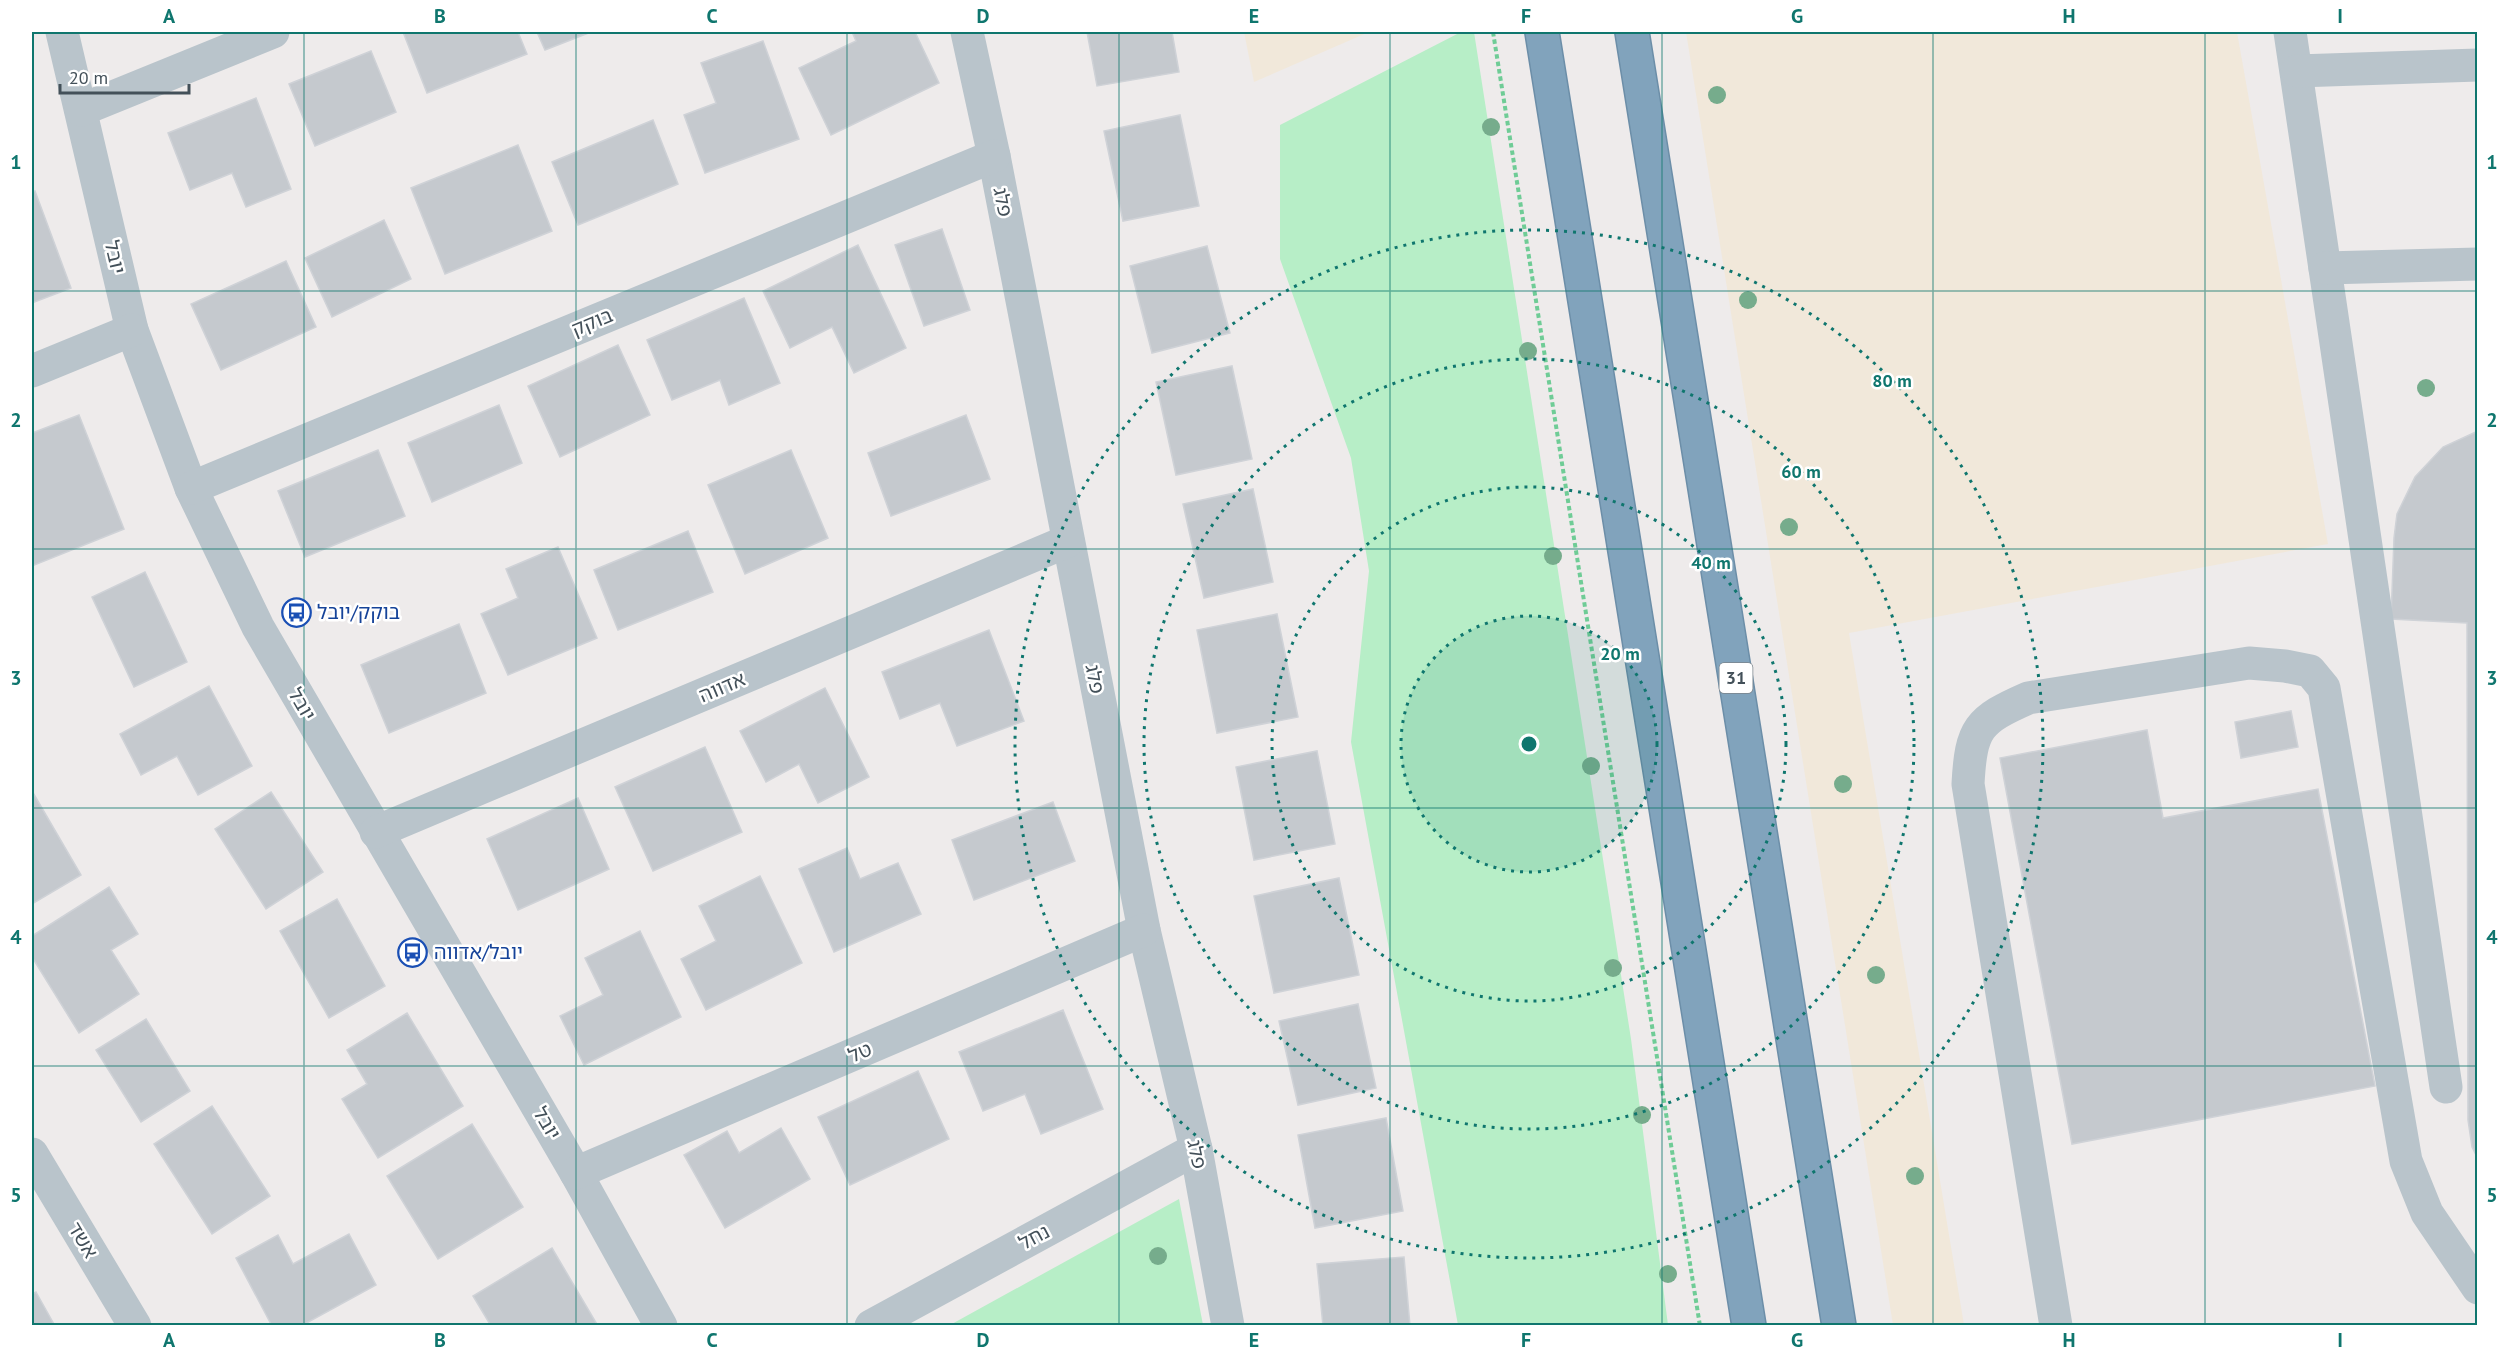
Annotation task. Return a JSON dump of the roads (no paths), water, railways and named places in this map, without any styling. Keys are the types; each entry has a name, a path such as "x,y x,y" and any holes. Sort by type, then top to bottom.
{"highway":[{"path":"1542,32 1749,1326"},
{"name":"31","path":"1632,32 1839,1326"}],"street":[{"name":"יובל","path":"62,32 132,330 191,488 258,627 576,1173 661,1326"},
{"path":"81,110 273,32"},
{"name":"פלג","path":"967,32 994,156 1144,930 1196,1149 1228,1326"},
{"path":"2290,32 2446,1087"},
{"path":"2297,71 2478,65"},
{"name":"בוקק","path":"191,488 994,156"},
{"path":"2325,268 2478,264"},
{"path":"32,371 132,330"},
{"name":"אדווה","path":"376,832 1068,541"},
{"path":"2056,1326 1968,783 1970,757 1979,728 1995,713 2028,698 2249,663 2310,671 2324,688 2406,1161 2427,1213 2478,1288"},
{"name":"טל","path":"576,1173 1144,930"},
{"name":"נחל","path":"872,1326 1196,1149"},
{"name":"אשד","path":"32,1154 135,1326"}],"place":[{"name":"בוקק/יובל","path":"296,612"},
{"name":"יובל/אדווה","path":"413,952"}]}
